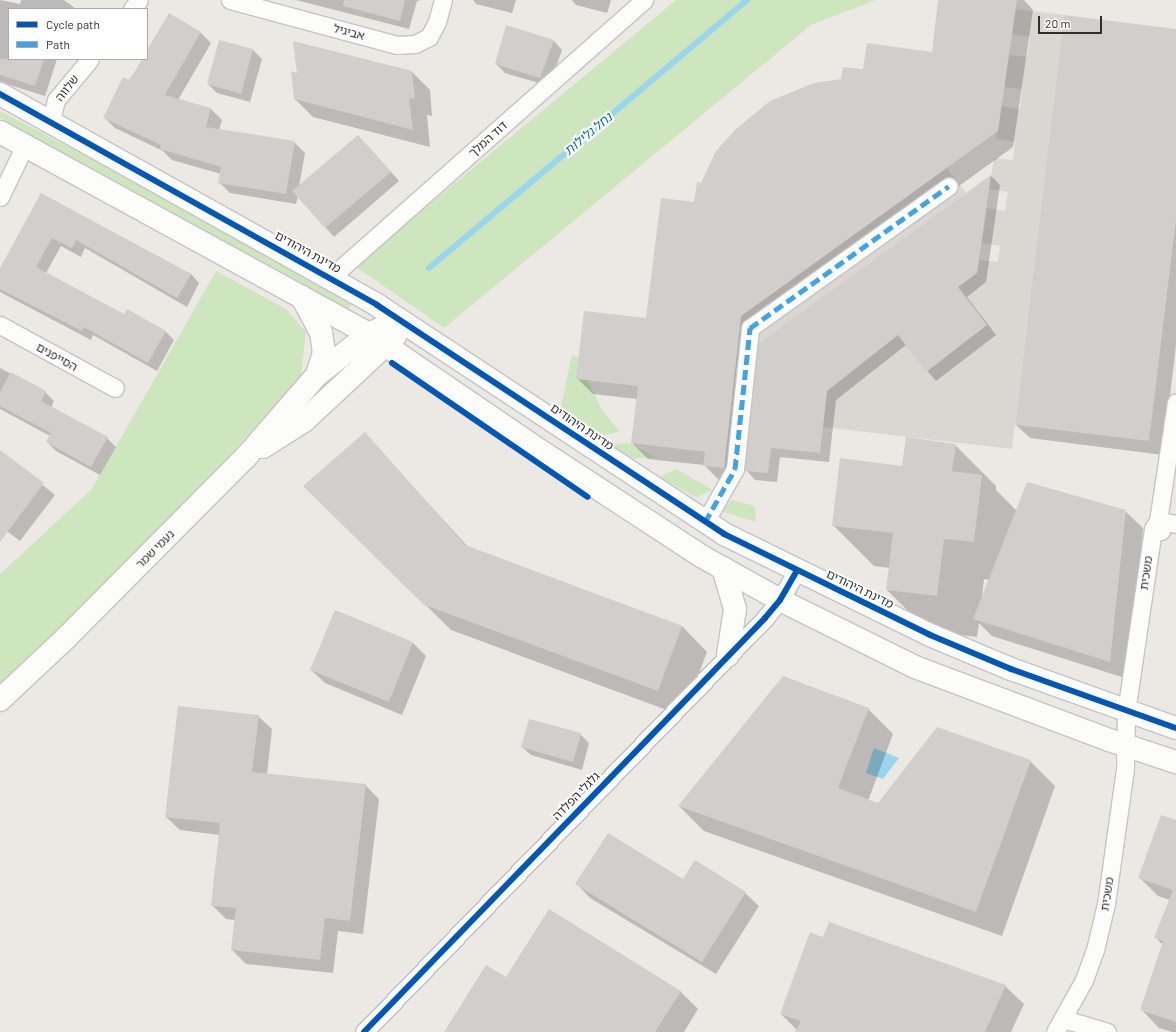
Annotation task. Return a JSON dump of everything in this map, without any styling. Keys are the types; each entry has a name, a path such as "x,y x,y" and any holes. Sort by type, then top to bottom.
{"street":[{"path":"133,8 139,0"},
{"name":"אביגיל","path":"230,0 397,45 415,44 429,37 437,22 443,0"},
{"name":"דוד המלך","path":"331,277 644,0"},
{"name":"שלווה","path":"50,120 56,100 89,60"},
{"name":"מדינת היהודים","path":"0,94 50,120 331,277 403,322 724,534 930,635 1011,669 1131,714 1176,728"},
{"path":"0,132 377,339 530,444 701,556 780,600 915,667 1127,747 1176,762"},
{"path":"0,197 25,145"},
{"path":"705,522 735,469 750,328 949,186"},
{"path":"301,296 307,304 321,332 324,353 317,375"},
{"name":"נעמי שמר","path":"0,700 65,639 245,458 317,375 403,322"},
{"name":"הסייפנים","path":"0,325 115,388"},
{"name":"נעמי שמר","path":"245,458 304,421 357,373 377,339"},
{"path":"357,373 381,364 410,362"},
{"name":"משכית","path":"1060,1026 1092,958 1106,904 1127,747 1153,529 1158,521 1176,402"},
{"path":"1158,521 1176,524"},
{"path":"723,568 735,609 728,654"},
{"name":"גלגלי הפלדה","path":"364,1032 780,600 797,570"},
{"name":"נעמי שמר","path":"0,714 65,639"},
{"path":"1060,1026 1107,1032"}],"green space":[{"path":"676,0 876,0 811,25 444,328 355,266"},
{"path":"0,111 354,301 347,310 0,118"},
{"path":"216,271 286,309 306,332 300,383 275,405 65,639 0,688 0,574 92,489"},
{"path":"572,355 581,358 584,372 602,410 620,432 593,437 559,416"},
{"path":"630,443 655,457 629,459 606,445"},
{"path":"676,469 713,490 696,497 659,477"},
{"path":"732,500 755,506 756,522 721,511"}],"shaded area":[{"path":"1015,9 1064,15 1012,449 823,427 827,391 898,335 926,372 987,325 958,287 977,273 979,260 998,262 1000,246 982,243 987,208 1005,211 1008,192 989,189 994,158 1013,160 1015,142 996,139 1001,106 1020,109 1022,89 1004,87 1008,55 1027,57 1030,37 1011,34"},
{"path":"947,168 966,193 761,343 746,471 724,468 741,316"}],"water":[{"path":"874,748 899,758 883,779 866,773"}],"building":[{"path":"344,0 405,0 400,21 343,6"},
{"path":"938,0 1017,0 998,131 741,316 724,468 703,466 705,452 631,443 638,386 576,379 584,311 646,318 661,198 694,202 697,182 701,183 716,151 736,129 770,101 814,83 841,79 843,67 863,69 867,43 932,52"},
{"path":"169,13 201,32 165,95 211,108 206,127 295,141 286,194 218,183 221,167 160,149 161,145 103,118 123,77 130,80 141,60 148,60 148,48"},
{"path":"1064,15 1176,29 1176,220 1149,441 1015,425"},
{"path":"506,25 554,40 540,78 495,64"},
{"path":"219,40 253,49 241,94 207,84"},
{"path":"293,41 412,71 415,99 409,98 413,130 294,99 291,71 297,73"},
{"path":"0,59 44,60 35,86 0,75"},
{"path":"358,135 391,172 325,228 292,191"},
{"path":"991,175 977,273 958,287 987,325 926,372 898,335 827,391 820,453 771,448 768,473 745,471 758,344"},
{"path":"41,193 191,274 177,298 76,240 72,248 52,238 36,267 124,314 127,309 166,331 148,363 84,327 82,331 0,289 0,268"},
{"path":"11,372 46,391 41,401 108,437 91,467 46,442 51,433 0,406 0,392"},
{"path":"365,432 465,545 682,626 658,691 424,605 303,486"},
{"path":"906,437 956,444 952,471 982,475 974,542 944,539 937,596 886,590 893,533 832,526 840,458 902,466"},
{"path":"0,450 44,483 0,542"},
{"path":"1027,482 1126,510 1110,662 973,619"},
{"path":"335,610 413,642 389,702 310,670"},
{"path":"783,676 869,708 838,788 878,803 937,727 1031,760 976,912 678,806"},
{"path":"178,706 259,715 252,772 366,784 350,921 325,918 320,960 231,950 236,908 211,906 220,823 165,817"},
{"path":"529,719 581,733 573,762 521,747"},
{"path":"1161,815 1176,820 1176,1022 1140,1010 1163,941 1154,938 1173,890 1138,878"},
{"path":"608,833 683,879 695,860 746,892 702,962 575,884"},
{"path":"549,909 681,991 655,1032 444,1032 486,965 506,977"},
{"path":"829,922 1006,985 985,1032 795,1032 801,1021 780,1014 810,932 823,937"}],"waterway":[{"name":"נחל גלילות","path":"429,268 747,0"}],"marked path":[{"path":"705,522 735,469 750,328 949,186"}],"cycle path":[{"path":"0,94 377,305 724,534 930,635 1011,669 1176,728"},
{"path":"392,363 588,497"},
{"path":"364,1032 765,618 780,600 797,570"}]}
